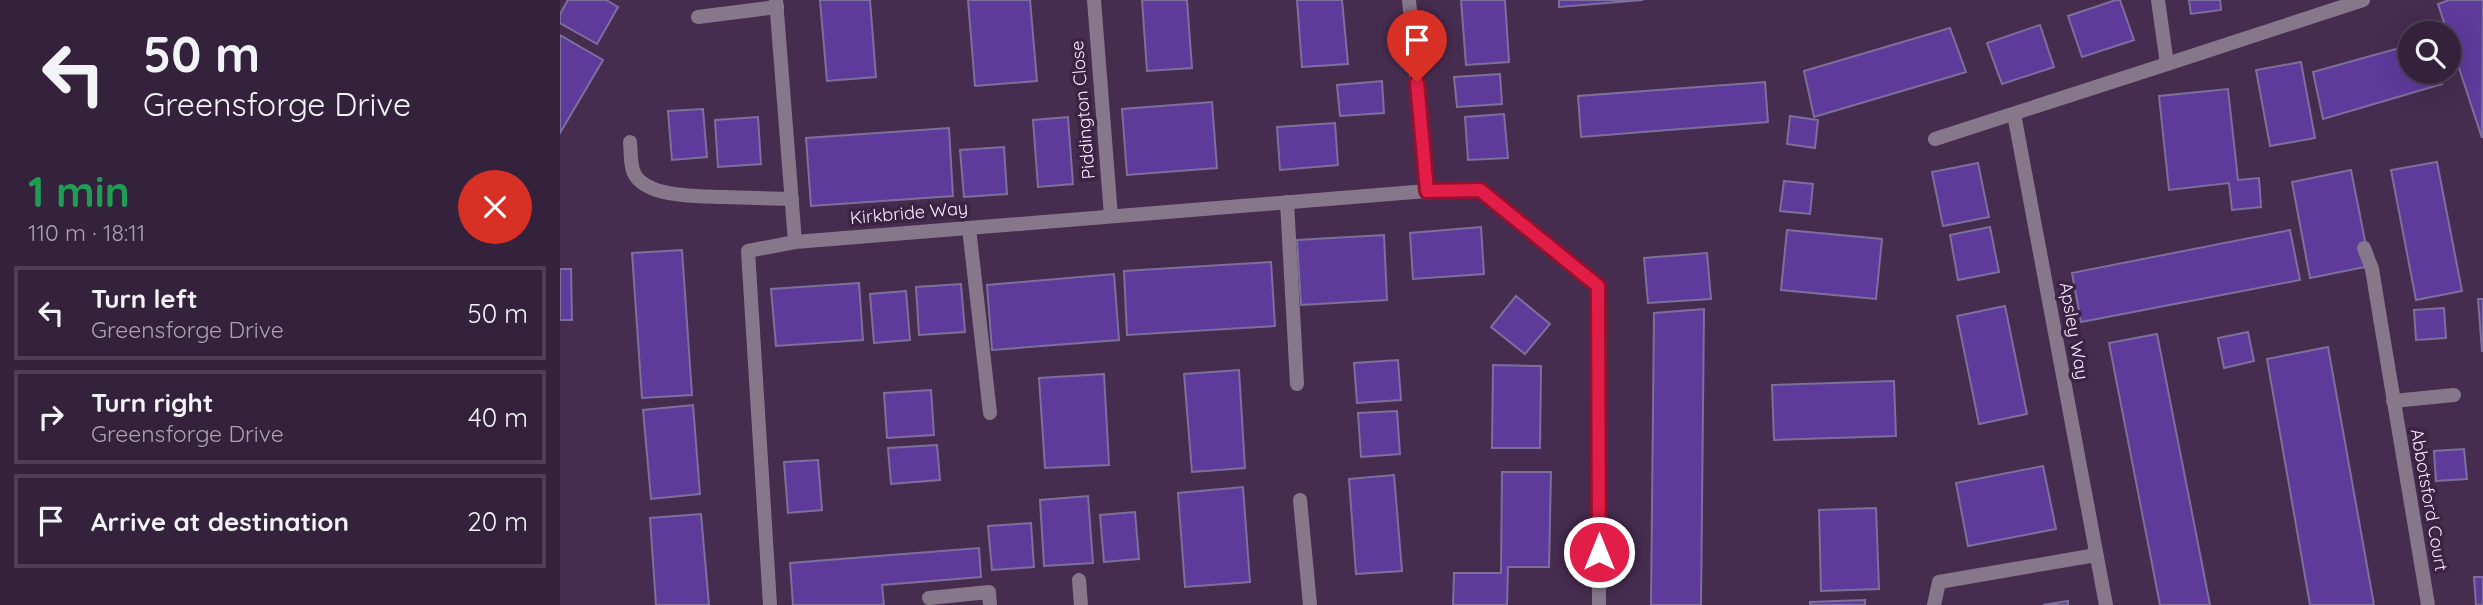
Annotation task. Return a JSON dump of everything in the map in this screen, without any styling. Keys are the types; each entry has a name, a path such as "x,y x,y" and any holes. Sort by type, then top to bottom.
{"street":[{"name":"Piddington Close","path":"1094,0 1111,216"},
{"path":"1409,0 1427,191"},
{"path":"2158,0 2167,64"},
{"path":"1935,139 2363,0"},
{"path":"698,17 777,4 795,242"},
{"name":"Apsley Way","path":"2014,114 2106,605"},
{"path":"630,142 634,173 642,182 660,190 683,196 792,199"},
{"name":"Kirkbride Way","path":"770,605 748,251 795,242 1427,191 1480,190 1598,286 1599,605"},
{"path":"1287,202 1297,384"},
{"path":"969,228 990,412"},
{"name":"Abbotsford Court","path":"2364,248 2372,269 2428,605"},
{"path":"2393,401 2454,395"},
{"path":"1300,500 1310,605"},
{"path":"1934,605 1939,582 2096,555"},
{"path":"1079,580 1081,605"},
{"path":"929,598 989,592 990,605"}],"building":[{"path":"568,0 606,0 618,7 597,44 560,23 560,14"},
{"path":"820,0 870,0 876,77 827,81"},
{"path":"968,0 1030,0 1037,81 975,86"},
{"path":"1142,0 1187,0 1192,68 1147,71"},
{"path":"1297,0 1342,0 1348,64 1302,67"},
{"path":"1461,0 1505,0 1509,62 1466,65"},
{"path":"1559,0 1643,0 1559,7"},
{"path":"2120,0 2134,40 2082,57 2068,16"},
{"path":"2189,0 2220,0 2221,10 2191,14"},
{"path":"2449,0 2483,0 2482,138 2461,74 2461,21 2444,21 2438,4"},
{"path":"2040,25 2054,67 2002,84 1987,43"},
{"path":"1950,28 1966,72 1814,117 1804,71"},
{"path":"560,35 603,60 560,133"},
{"path":"2398,48 2398,84 2442,84 2323,119 2313,72"},
{"path":"2301,62 2315,138 2270,146 2256,70"},
{"path":"1500,74 1502,104 1457,107 1454,77"},
{"path":"1382,81 1384,113 1340,116 1337,85"},
{"path":"1765,82 1768,122 1581,137 1578,96"},
{"path":"2228,89 2238,180 2259,178 2261,207 2232,210 2229,183 2169,190 2159,96"},
{"path":"1212,102 1217,168 1127,175 1122,109"},
{"path":"703,109 707,157 672,160 668,111"},
{"path":"1504,114 1508,158 1468,160 1465,117"},
{"path":"1790,116 1818,120 1815,148 1787,144"},
{"path":"758,117 761,164 718,167 715,120"},
{"path":"1068,117 1073,184 1038,187 1033,120"},
{"path":"1335,123 1338,165 1280,170 1277,127"},
{"path":"949,128 953,196 811,206 806,138"},
{"path":"1004,147 1007,194 964,197 960,150"},
{"path":"2437,162 2462,291 2416,300 2391,170"},
{"path":"1978,163 1989,217 1943,226 1932,172"},
{"path":"2351,170 2370,266 2310,278 2292,182"},
{"path":"1784,181 1813,184 1810,214 1780,211"},
{"path":"1481,227 1484,274 1413,279 1410,233"},
{"path":"1990,227 1999,272 1958,280 1950,235"},
{"path":"1787,230 1882,239 1876,299 1781,290"},
{"path":"2290,230 2300,280 2081,322 2072,273"},
{"path":"1384,235 1387,300 1301,305 1297,240"},
{"path":"682,250 692,395 642,398 632,253"},
{"path":"1707,253 1711,299 1648,303 1644,258"},
{"path":"1271,262 1275,326 1127,335 1124,271"},
{"path":"560,269 571,269 572,320 560,320"},
{"path":"1114,274 1119,340 992,350 987,285"},
{"path":"859,283 863,340 776,346 771,289"},
{"path":"961,284 965,332 919,335 916,287"},
{"path":"906,291 910,340 874,343 870,294"},
{"path":"1516,296 1550,324 1525,354 1491,327"},
{"path":"2478,299 2483,299 2483,351 2482,351"},
{"path":"2005,306 2027,414 1979,424 1957,316"},
{"path":"2444,308 2446,338 2416,340 2414,310"},
{"path":"1704,309 1701,605 1651,605 1654,313"},
{"path":"2248,332 2254,361 2224,368 2218,338"},
{"path":"2157,334 2210,605 2160,605 2109,343"},
{"path":"2328,347 2374,605 2310,605 2267,359"},
{"path":"1398,360 1401,400 1357,403 1354,363"},
{"path":"1493,365 1541,366 1540,448 1492,448"},
{"path":"1239,370 1245,468 1192,472 1184,374"},
{"path":"1104,374 1109,465 1045,468 1039,378"},
{"path":"1894,381 1896,436 1774,440 1772,385"},
{"path":"931,390 934,435 887,438 884,393"},
{"path":"693,405 700,494 651,499 643,410"},
{"path":"1397,411 1400,454 1361,457 1358,413"},
{"path":"937,445 940,480 891,484 888,448"},
{"path":"2464,449 2467,479 2436,481 2434,451"},
{"path":"818,460 822,510 788,513 784,462"},
{"path":"2043,466 2056,529 1968,546 1956,483"},
{"path":"1502,472 1551,472 1549,567 1508,567 1507,605 1453,605 1454,573 1501,573"},
{"path":"1394,475 1402,571 1356,574 1349,479"},
{"path":"1243,487 1250,582 1185,587 1178,493"},
{"path":"1088,496 1093,563 1044,566 1040,500"},
{"path":"1876,508 1879,589 1821,591 1819,510"},
{"path":"1135,512 1139,559 1104,562 1100,515"},
{"path":"701,514 709,605 656,605 650,518"},
{"path":"1031,523 1034,567 992,570 988,526"},
{"path":"979,548 981,577 882,585 884,605 793,605 790,563"},
{"path":"2474,577 2483,577 2483,605 2476,605"},
{"path":"1865,600 1865,605 1810,605 1810,602"},
{"path":"2068,601 2068,605 2043,605"}],"route":[{"path":"1417,82 1427,191 1480,190 1598,286 1599,552"}]}
